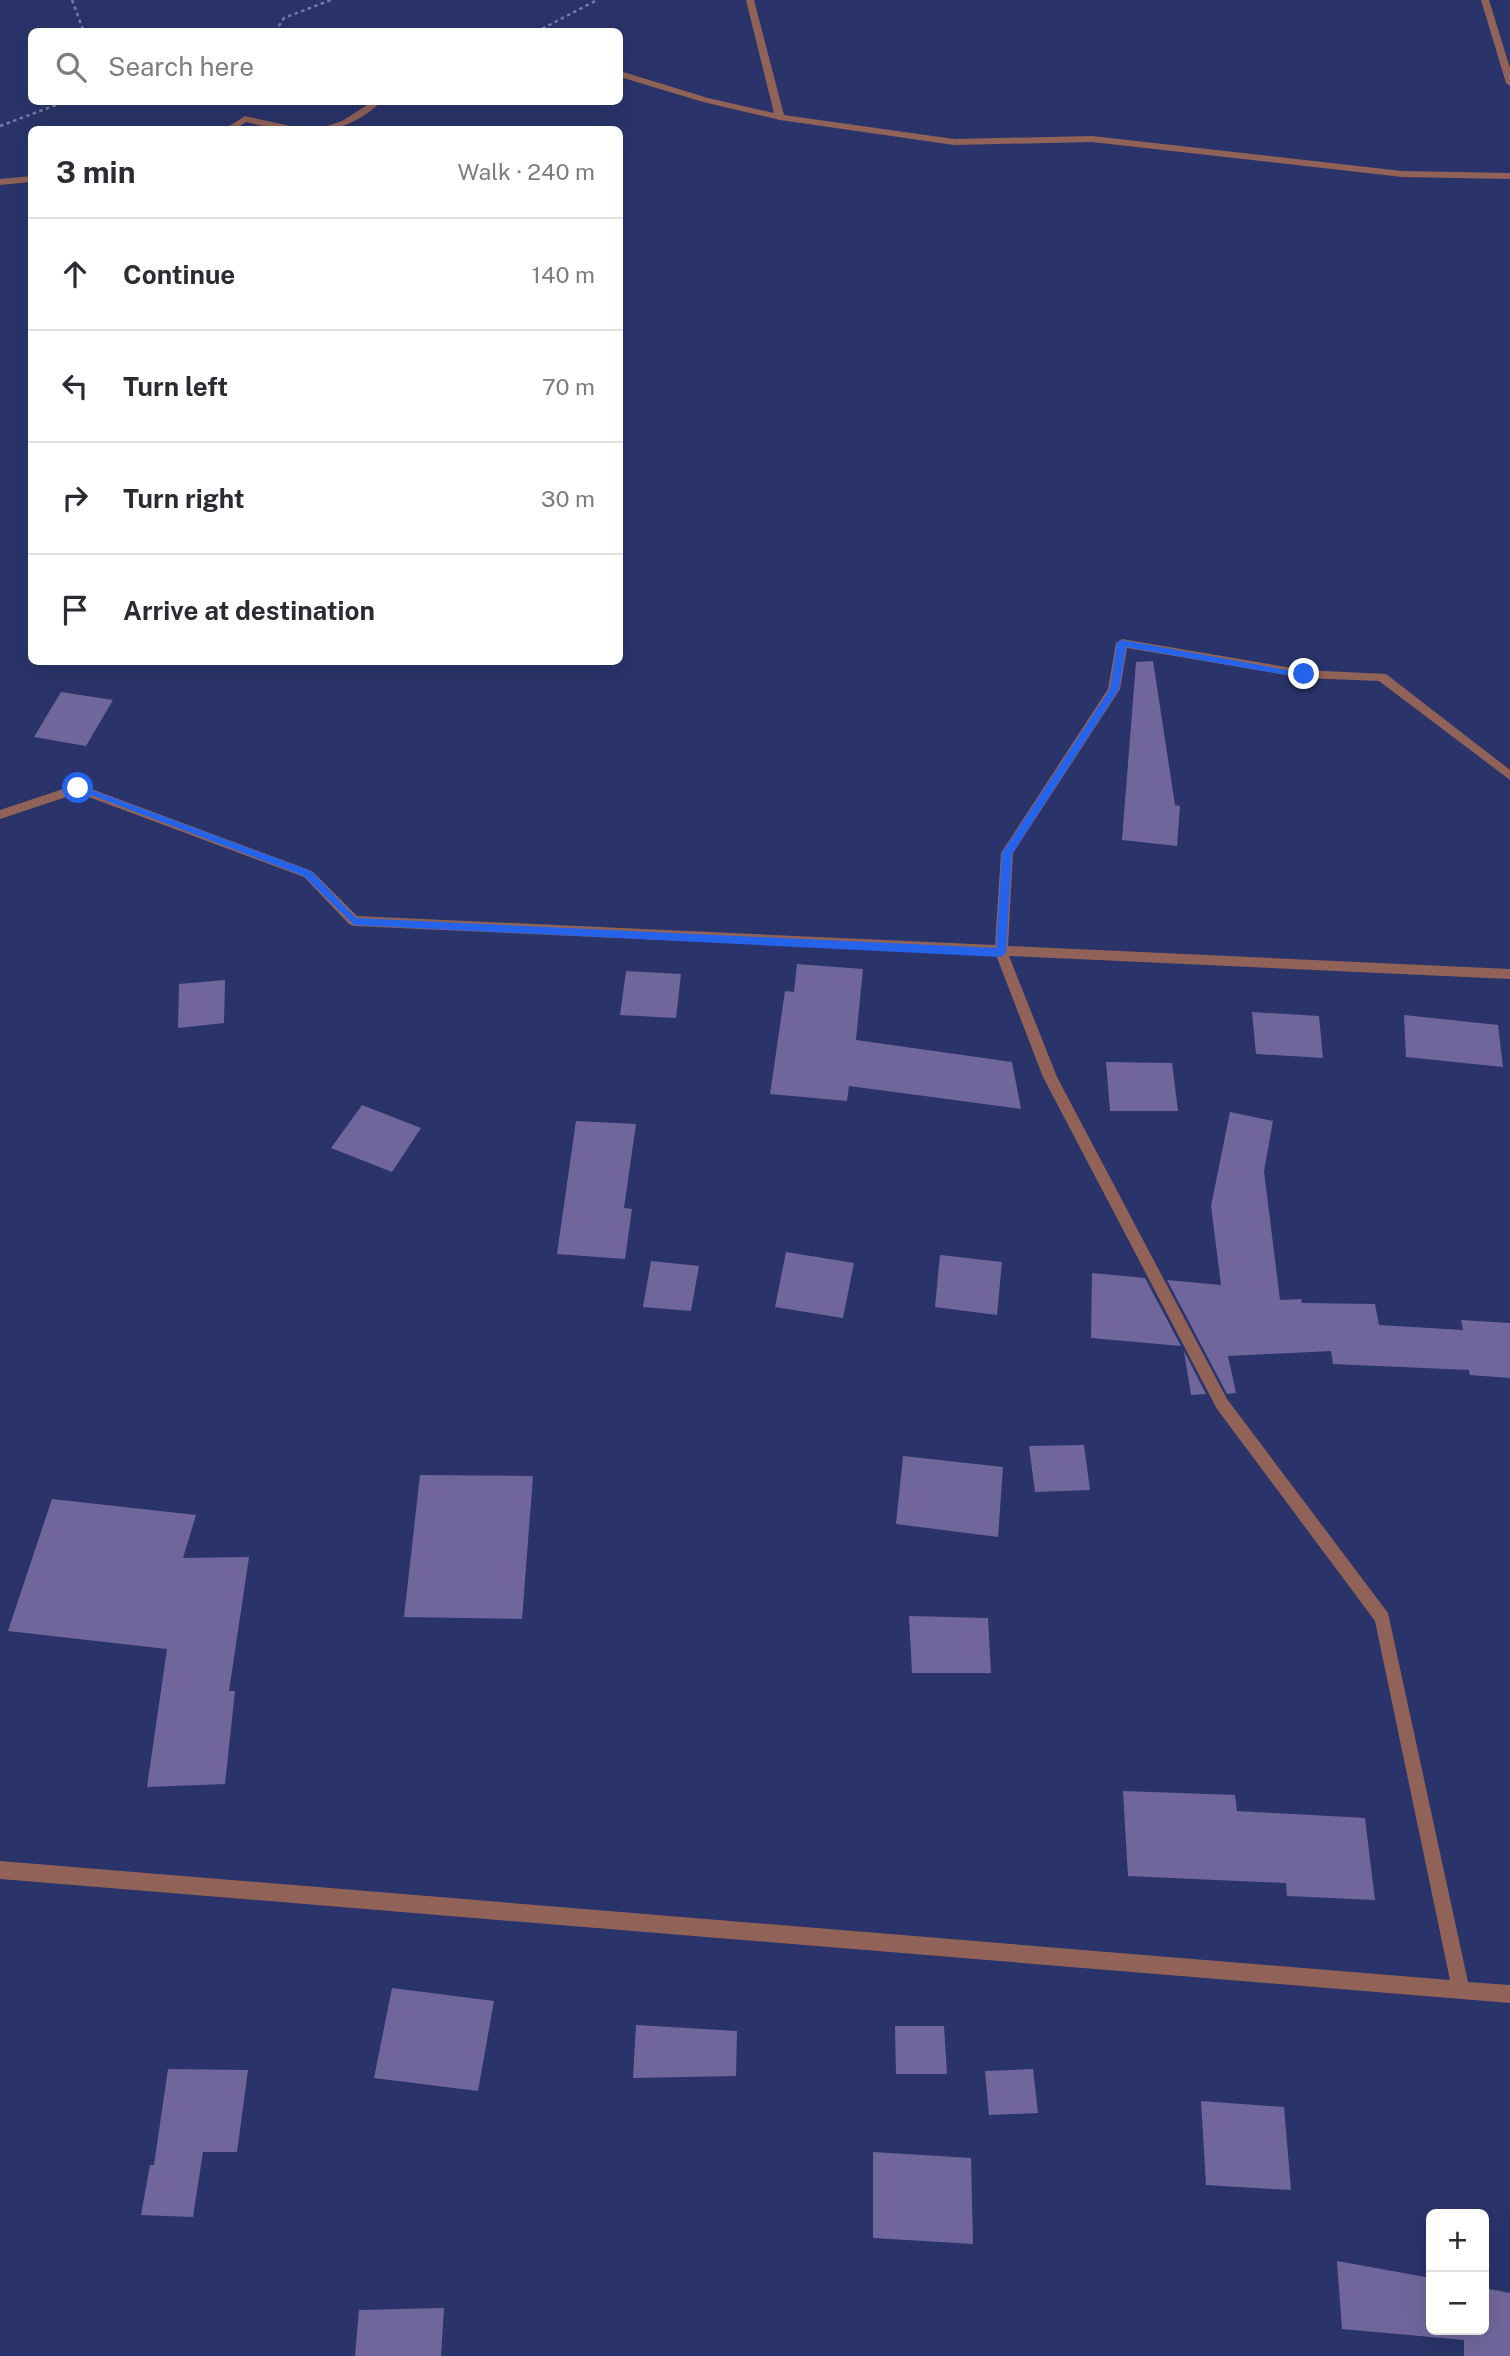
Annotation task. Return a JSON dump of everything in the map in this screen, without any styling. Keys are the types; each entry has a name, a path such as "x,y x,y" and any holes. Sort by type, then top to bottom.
{"street":[{"path":"750,0 780,117"},
{"path":"1485,0 1510,83"},
{"path":"623,75 706,100 780,117 954,142 1092,139 1402,174 1510,176"},
{"path":"334,126 345,123 372,105"},
{"path":"233,126 244,118 278,126"},
{"path":"0,182 28,179"},
{"path":"1461,1989 1382,1618 1223,1404 1050,1077 1001,953 1007,853 1115,689 1122,643 1304,674 1382,677 1510,776"},
{"path":"0,815 78,788 308,874 354,922 1001,953 1406,967 1510,974"},
{"path":"0,1870 1510,1994"}],"path":[{"path":"72,0 74,12 82,28"},
{"path":"278,28 284,18 331,0"},
{"path":"544,28 597,0"},
{"path":"0,126 56,105"}],"building":[{"path":"1153,661 1175,805 1180,806 1177,846 1122,840 1136,662"},
{"path":"61,692 113,700 86,746 34,737"},
{"path":"797,964 863,969 856,1040 1012,1062 1021,1109 849,1086 847,1101 770,1094 785,991 794,992"},
{"path":"626,971 681,974 676,1018 620,1015"},
{"path":"225,980 224,1023 178,1028 179,984"},
{"path":"1252,1012 1319,1016 1323,1058 1256,1054"},
{"path":"1404,1015 1498,1025 1503,1067 1406,1057"},
{"path":"1106,1062 1172,1063 1178,1111 1110,1111"},
{"path":"362,1105 421,1128 392,1172 331,1148"},
{"path":"1230,1112 1273,1121 1264,1171 1280,1300 1375,1304 1379,1325 1463,1330 1461,1320 1510,1323 1510,1378 1470,1375 1469,1370 1333,1364 1331,1351 1228,1356 1236,1393 1227,1394 1167,1280 1221,1285 1211,1206"},
{"path":"576,1121 636,1124 624,1208 632,1209 625,1259 557,1254"},
{"path":"786,1252 854,1263 843,1318 775,1307"},
{"path":"940,1255 1002,1262 997,1315 935,1307"},
{"path":"651,1261 699,1266 691,1311 643,1307"},
{"path":"1092,1273 1145,1278 1181,1346 1091,1338"},
{"path":"1184,1351 1206,1394 1191,1395"},
{"path":"1084,1445 1090,1490 1035,1492 1029,1446"},
{"path":"903,1456 1003,1467 998,1537 896,1524"},
{"path":"420,1475 533,1476 522,1619 404,1617"},
{"path":"52,1499 196,1515 183,1558 249,1557 229,1691 235,1691 225,1784 147,1787 167,1649 8,1631"},
{"path":"909,1616 988,1618 991,1673 912,1673"},
{"path":"1123,1791 1235,1795 1237,1811 1365,1818 1375,1900 1287,1896 1286,1883 1128,1876"},
{"path":"392,1988 494,2001 478,2091 374,2078"},
{"path":"636,2025 737,2031 736,2076 633,2078"},
{"path":"895,2026 944,2026 947,2074 896,2074"},
{"path":"168,2069 248,2070 237,2152 203,2152 193,2217 141,2215 150,2165 154,2165"},
{"path":"1033,2069 1038,2113 989,2115 985,2071"},
{"path":"1201,2101 1284,2107 1291,2190 1206,2185"},
{"path":"873,2152 971,2158 973,2244 873,2238"},
{"path":"1337,2261 1426,2277 1426,2335 1489,2335 1489,2289 1510,2293 1510,2356 1464,2356 1464,2340 1342,2329"},
{"path":"444,2308 441,2356 355,2356 359,2310"}],"route":[{"path":"78,788 308,874 354,922 1001,953 1007,853 1115,689 1122,643 1304,674"}]}
